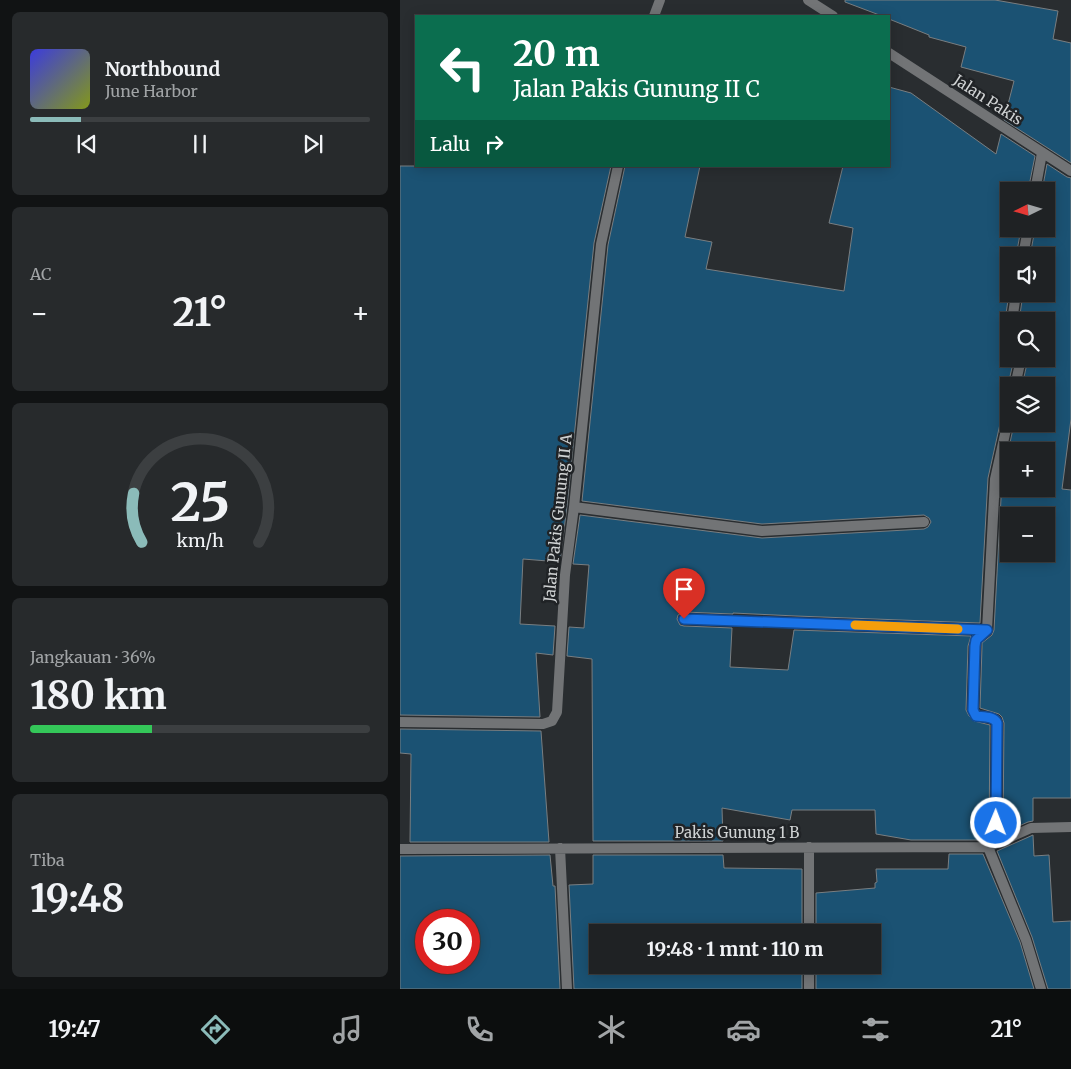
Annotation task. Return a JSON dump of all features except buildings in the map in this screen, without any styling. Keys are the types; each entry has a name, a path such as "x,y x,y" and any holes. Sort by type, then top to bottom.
{"street":[{"path":"654,15 660,0"},
{"path":"808,0 831,15"},
{"name":"Jalan Pakis","path":"890,54 1071,171"},
{"path":"1037,182 1042,153"},
{"name":"Jalan Pakis Gunung II A","path":"400,722 543,724 552,721 557,712 565,575 574,507 601,244 618,167"},
{"path":"1005,432 995,479 987,630 976,640 975,646 973,710 976,716 993,718 997,723 992,845 1026,940 1041,989"},
{"path":"574,507 762,531 924,522"},
{"path":"684,619 987,630"},
{"name":"Pakis Gunung 1 B","path":"400,849 992,845 1031,828 1071,827"},
{"path":"809,847 809,924"},
{"path":"560,848 567,989"},
{"path":"809,974 809,989"}],"slow traffic":[{"path":"855,625 958,629"}],"route":[{"path":"684,619 987,630 976,640 973,710 976,716 993,718 997,723 996,823"}]}
